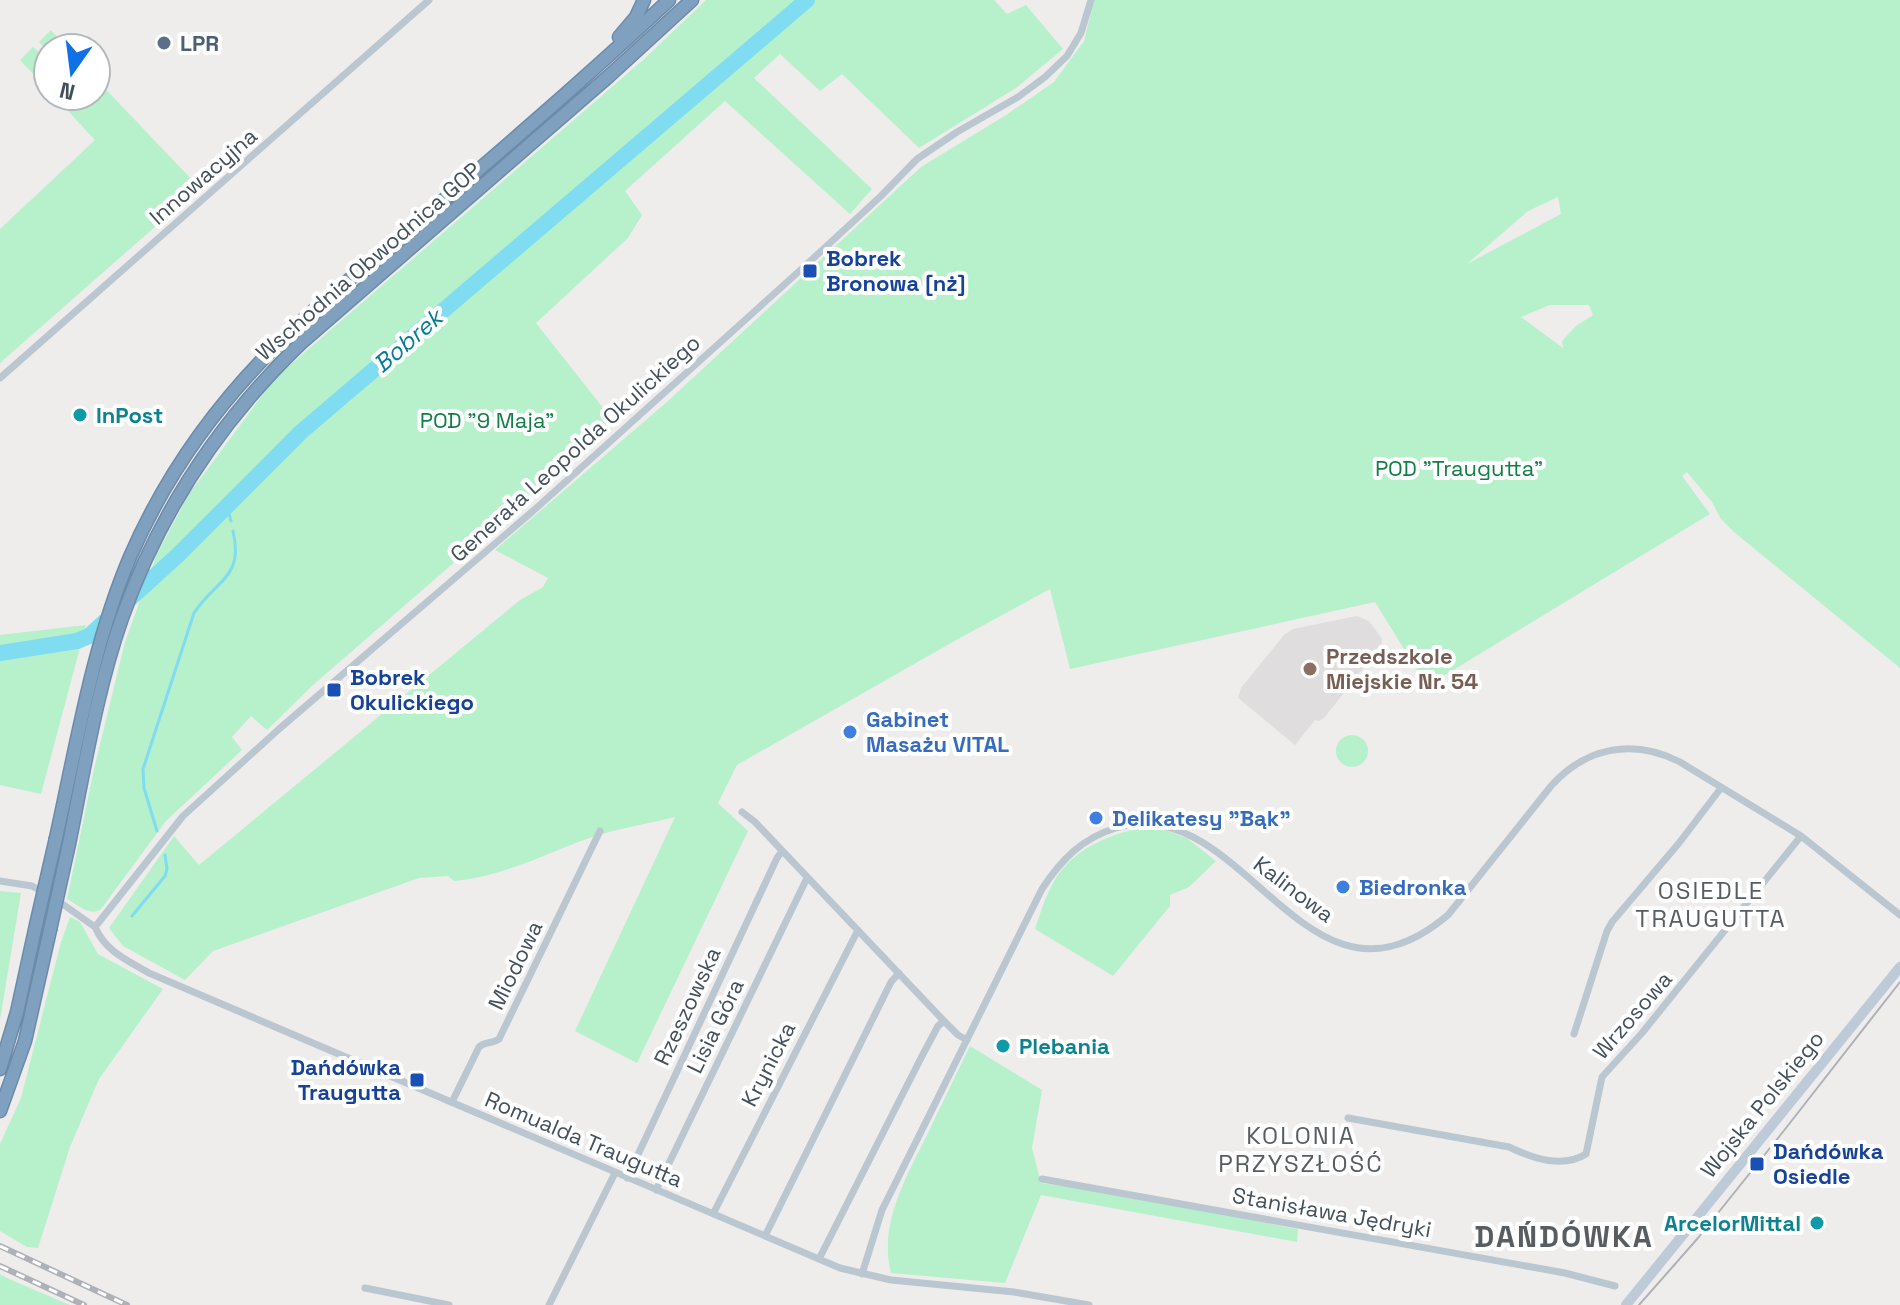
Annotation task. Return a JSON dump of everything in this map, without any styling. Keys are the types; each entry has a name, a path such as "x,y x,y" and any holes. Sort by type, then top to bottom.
{"highway":[{"path":"581,80 636,17 644,0"},
{"name":"Wschodnia Obwodnica GOP","path":"0,1069 17,1012 92,670 108,616 130,557 185,456 237,388 267,355 669,0"},
{"name":"Wschodnia Obwodnica GOP","path":"0,1111 25,1041 113,648 150,549 183,489 209,448 279,364 692,0"}],"main road":[{"name":"Wojska Polskiego","path":"1626,1305 1900,967"}],"street":[{"name":"Innowacyjna","path":"0,378 429,0"},
{"name":"Generała Leopolda Okulickiego","path":"95,927 183,816 279,729 545,501 806,265 917,159 1045,77 1067,56 1081,33 1091,0"},
{"name":"Kalinowa","path":"862,1274 882,1210 1042,889 1072,851 1109,830 1129,824 1153,824 1176,829 1197,839 1313,929 1348,946 1392,948 1411,941 1448,915 1554,782 1583,759 1623,748 1645,750 1669,757 1801,836 1900,915"},
{"path":"1574,1034 1612,922 1721,788"},
{"path":"742,812 944,1021 967,1040"},
{"name":"Miodowa","path":"452,1102 479,1047 499,1039 600,831"},
{"name":"Wrzosowa","path":"1348,1118 1509,1147 1531,1158 1580,1158 1586,1154 1602,1077 1642,1033 1801,836"},
{"name":"Rzeszowska","path":"627,1178 782,851"},
{"name":"Lisia Góra","path":"656,1190 807,878"},
{"name":"Romualda Traugutta","path":"0,881 32,886 52,897 95,927 101,940 114,953 149,973 819,1259 891,1280 1014,1292 1089,1305"},
{"name":"Krynicka","path":"713,1214 858,930"},
{"path":"765,1236 891,982 899,973"},
{"path":"819,1259 922,1056 938,1026 944,1021"},
{"path":"549,1305 615,1173"},
{"name":"Stanisława Jędryki","path":"1042,1179 1565,1273 1615,1286"},
{"path":"365,1288 449,1305"}],"shaded area":[{"name":"Przedszkole Miejskie Nr. 54","path":"1357,616 1369,621 1382,639 1381,646 1324,718 1315,720 1295,745 1238,698 1241,688 1284,635 1293,629"}],"green space":[{"name":"POD \"9 Maja\"","path":"706,0 994,0 1007,14 1026,5 1063,49 1016,88 919,148 842,74 820,91 780,54 754,78 872,189 850,214 725,101 625,191 642,215 628,238 536,323 615,423 313,685 267,730 251,716 232,737 242,750 166,821 101,909 88,911 67,899 125,642 157,554 189,494 275,378 643,60"},
{"name":"POD \"Traugutta\"","path":"1094,0 1900,0 1900,668 1734,532 1687,472 1682,476 1710,514 1427,686 1375,602 1070,669 1050,589 958,639 737,765 718,803 748,831 637,1063 575,1031 675,817 602,834 492,874 454,881 448,876 419,878 213,951 185,980 123,946 109,928 174,836 199,865 520,600 543,587 548,578 495,550 668,401 921,167 1054,82 1084,41","holes":["1558,197 1561,214 1467,264 1528,211","1550,305 1589,305 1593,315 1576,326 1562,341 1563,348 1521,317"]},
{"path":"32,48 32,73 20,60"},
{"path":"112,96 194,182 197,190 0,363 0,229 95,140 69,112 112,112"},
{"path":"86,625 41,794 0,785 0,635"},
{"path":"1352,735 1363,740 1368,751 1363,762 1352,767 1341,762 1336,751 1341,740"},
{"path":"1143,827 1168,831 1188,839 1216,861 1189,887 1170,895 1170,906 1113,976 1035,929 1049,892 1068,863 1102,840"},
{"path":"0,891 21,893 0,1020"},
{"path":"70,917 80,922 98,954 163,989 99,1079 70,1147 38,1248 27,1247 0,1231 0,1144 21,1098"},
{"path":"970,1046 1042,1090 1032,1148 1041,1183 1100,1191 1298,1229 1297,1242 1041,1195 1005,1283 891,1273 888,1236 897,1199"},
{"path":"0,1274 9,1279 70,1305 0,1305"}],"waterway":[{"name":"Bobrek","path":"0,653 77,641 89,636 178,555 301,432 807,0"},
{"path":"227,506 231,521"},
{"path":"157,831 144,788 143,769 194,613 226,577 235,559 233,531"},
{"path":"132,916 165,876 165,855"}],"tram line":[{"path":"1639,1305 1698,1238 1900,982"}],"railway":[{"path":"0,1246 127,1305"},
{"path":"0,1266 84,1305"}],"place":[{"name":"LPR","path":"164,43"},
{"name":"Bobrek Bronowa [nż]","path":"810,271"},
{"name":"InPost","path":"80,415"},
{"name":"Przedszkole Miejskie Nr. 54","path":"1310,669"},
{"name":"Bobrek Okulickiego","path":"334,690"},
{"name":"Gabinet Masażu VITAL","path":"850,732"},
{"name":"Delikatesy \"Bąk\"","path":"1096,818"},
{"name":"Biedronka","path":"1343,887"},
{"name":"Plebania","path":"1003,1046"},
{"name":"Dańdówka Traugutta","path":"417,1080"},
{"name":"Dańdówka Osiedle","path":"1757,1164"},
{"name":"ArcelorMittal","path":"1817,1223"}],"district":[{"name":"OSIEDLE TRAUGUTTA","path":"1711,905"},
{"name":"KOLONIA PRZYSZŁOŚĆ","path":"1301,1150"},
{"name":"DAŃDÓWKA","path":"1564,1237"}]}
